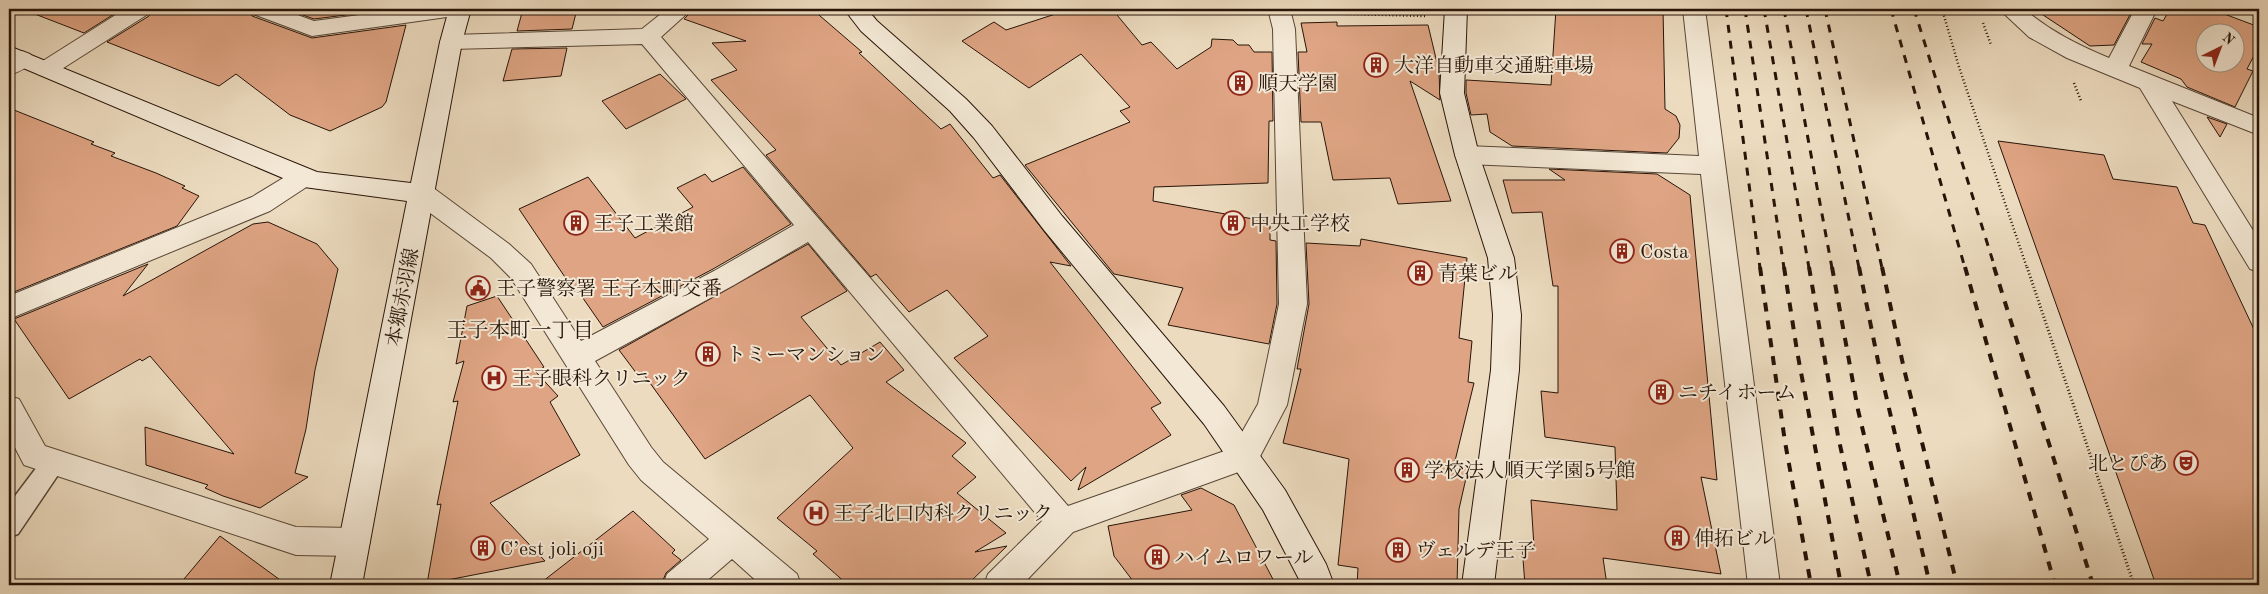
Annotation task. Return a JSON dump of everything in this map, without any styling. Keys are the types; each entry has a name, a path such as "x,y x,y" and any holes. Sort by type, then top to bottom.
{"street":[{"path":"46,69 140,9"},
{"path":"260,9 312,29 454,9"},
{"name":"本郷赤羽線","path":"346,585 451,42 460,9"},
{"path":"451,42 648,36 681,9"},
{"path":"855,9 870,26 958,105 983,132 1053,223 1214,415 1274,500 1315,575 1318,585"},
{"path":"1694,9 1764,585"},
{"path":"2010,9 2037,32 2075,53 2259,127"},
{"path":"2115,70 2146,9"},
{"path":"1000,585 1062,522 1244,457 1272,404 1293,304 1284,29 1280,11"},
{"path":"1456,13 1452,94 1467,155 1501,258 1506,315 1506,370 1478,585"},
{"path":"648,36 1062,522"},
{"path":"13,60 46,69 302,178 313,181 423,194 500,251 521,271 640,456 666,483 785,585"},
{"path":"2149,84 2259,262"},
{"path":"1467,155 1712,166"},
{"path":"9,308 261,204 302,178"},
{"path":"577,357 724,278 811,228"},
{"path":"9,408 35,456 296,541 354,542"},
{"path":"679,585 732,540"}],"lane":[{"path":"9,526 54,462"}],"path":[{"path":"1942,9 1962,76 2134,585"},
{"path":"1280,11 1456,13"},
{"path":"1981,19 1991,45"}],"building":[{"path":"28,9 122,9 84,33 27,11"},
{"path":"153,9 248,9 252,16 312,38 406,25 386,102 382,107 330,131 290,115 236,74 219,86 107,42 149,16"},
{"path":"286,9 393,9 314,19"},
{"path":"523,9 577,9 572,29 517,31"},
{"path":"694,9 812,9 862,52 859,53 941,129 950,124 993,178 1000,175 1071,266 1050,262 1161,403 1151,408 1171,435 1078,490 1086,467 1071,481 954,358 988,336 947,290 909,312 876,274 871,277 766,155 776,150 711,80 737,70 712,43 746,41 684,19"},
{"path":"1071,9 1112,9 1142,45 1151,42 1177,69 1211,47 1212,39 1233,40 1238,45 1249,45 1254,52 1272,52 1273,121 1269,121 1268,183 1154,187 1153,201 1270,222 1270,240 1276,241 1277,304 1269,344 1168,325 1183,288 1114,274 1025,165 1130,122 1120,111 1130,107 1081,54 1029,88 962,41 994,22 1006,30"},
{"path":"1556,9 1663,9 1665,109 1676,116 1680,125 1679,138 1667,153 1512,146 1490,132 1487,114 1471,115 1466,93 1466,80 1551,85"},
{"path":"2034,9 2133,9 2114,45 2090,46"},
{"path":"2170,9 2211,9 2246,22 2196,22 2196,72 2246,72 2246,22 2259,27 2259,46 2247,69 2253,71 2235,107 2187,87 2181,79 2141,62 2152,44 2142,44 2155,18 2163,21"},
{"path":"1337,22 1337,26 1428,25 1439,71 1440,100 1410,81 1451,201 1398,204 1390,178 1333,180 1321,122 1301,122 1298,52 1307,52 1301,23"},
{"path":"567,48 561,76 503,81 512,49"},
{"path":"660,74 686,99 626,129 602,101"},
{"path":"9,108 94,142 91,144 115,153 111,156 185,186 182,188 199,196 177,226 9,294"},
{"path":"2207,117 2227,124 2220,137"},
{"name":"北とぴあ","path":"1998,141 2104,155 2113,179 2177,187 2193,223 2205,225 2259,340 2259,585 2156,585"},
{"path":"743,167 791,224 713,269 603,327 578,291 575,292 519,209 588,177 635,238 693,207 677,188 705,174 712,182"},
{"path":"1549,169 1657,174 1690,195 1717,480 1701,477 1721,574 1603,558 1607,585 1525,585 1522,546 1534,547 1531,500 1617,510 1615,447 1545,437 1541,391 1558,393 1558,286 1553,286 1542,212 1512,213 1503,180 1565,180"},
{"path":"268,222 317,244 338,269 315,370 306,429 295,473 308,477 260,508 205,488 208,485 146,465 145,427 234,454 150,356 142,361 140,359 69,399 14,319 148,264 123,296 253,224"},
{"path":"1361,239 1467,258 1459,338 1472,341 1468,382 1474,383 1455,461 1469,465 1459,509 1457,585 1357,585 1358,568 1338,565 1349,459 1283,443 1301,369 1297,369 1309,304 1306,243 1360,246"},
{"path":"808,244 847,291 801,317 841,365 880,342 904,370 886,382 966,443 952,456 976,477 957,493 1006,533 975,552 1007,546 967,585 848,585 813,554 817,551 777,518 853,448 810,395 705,459 642,372 637,374 619,350"},
{"path":"497,296 544,367 536,372 558,396 550,402 580,455 490,503 545,561 427,584 441,504 437,505 458,401 453,402 464,361 456,364 467,306"},
{"path":"1201,488 1234,505 1276,585 1136,585 1114,556 1108,526 1192,510 1181,495"},
{"path":"633,511 675,550 672,553 681,560 666,573 661,585 538,585"},
{"path":"220,536 287,585 179,585"}],"railway":[{"path":"1726,9 1760,268"},
{"path":"1745,9 1784,268"},
{"path":"1764,9 1809,268"},
{"path":"1784,9 1832,268"},
{"path":"1806,9 1859,268"},
{"path":"1825,9 1882,268"},
{"path":"1891,9 1965,268"},
{"path":"1914,9 1995,268"},
{"path":"1760,267 1785,442 1811,585"},
{"path":"1784,267 1797,351 1841,585"},
{"path":"1809,267 1838,436 1871,585"},
{"path":"1832,267 1858,410 1900,585"},
{"path":"1859,267 1878,361 1930,585"},
{"path":"1882,267 1904,369 1957,585"},
{"path":"1965,267 2055,585"},
{"path":"1994,267 2093,585"}],"place":[{"name":"大洋自動車交通駐車場","path":"1376,65"},
{"name":"順天学園","path":"1240,83"},
{"name":"王子工業館","path":"576,223"},
{"name":"中央工学校","path":"1233,223"},
{"name":"Costa","path":"1622,251"},
{"name":"青葉ビル","path":"1420,273"},
{"name":"王子警察署 王子本町交番","path":"478,288"},
{"name":"トミーマンション","path":"708,354"},
{"name":"王子眼科クリニック","path":"494,378"},
{"name":"ニチイホーム","path":"1661,392"},
{"name":"北とぴあ","path":"2186,463"},
{"name":"学校法人順天学園5号館","path":"1407,470"},
{"name":"王子北口内科クリニック","path":"816,513"},
{"name":"伸拓ビル","path":"1677,538"},
{"name":"C’est joli oji","path":"483,548"},
{"name":"ヴェルデ王子","path":"1398,550"},
{"name":"ハイムロワール","path":"1157,557"}],"district":[{"name":"王子本町一丁目","path":"520,330"}]}
